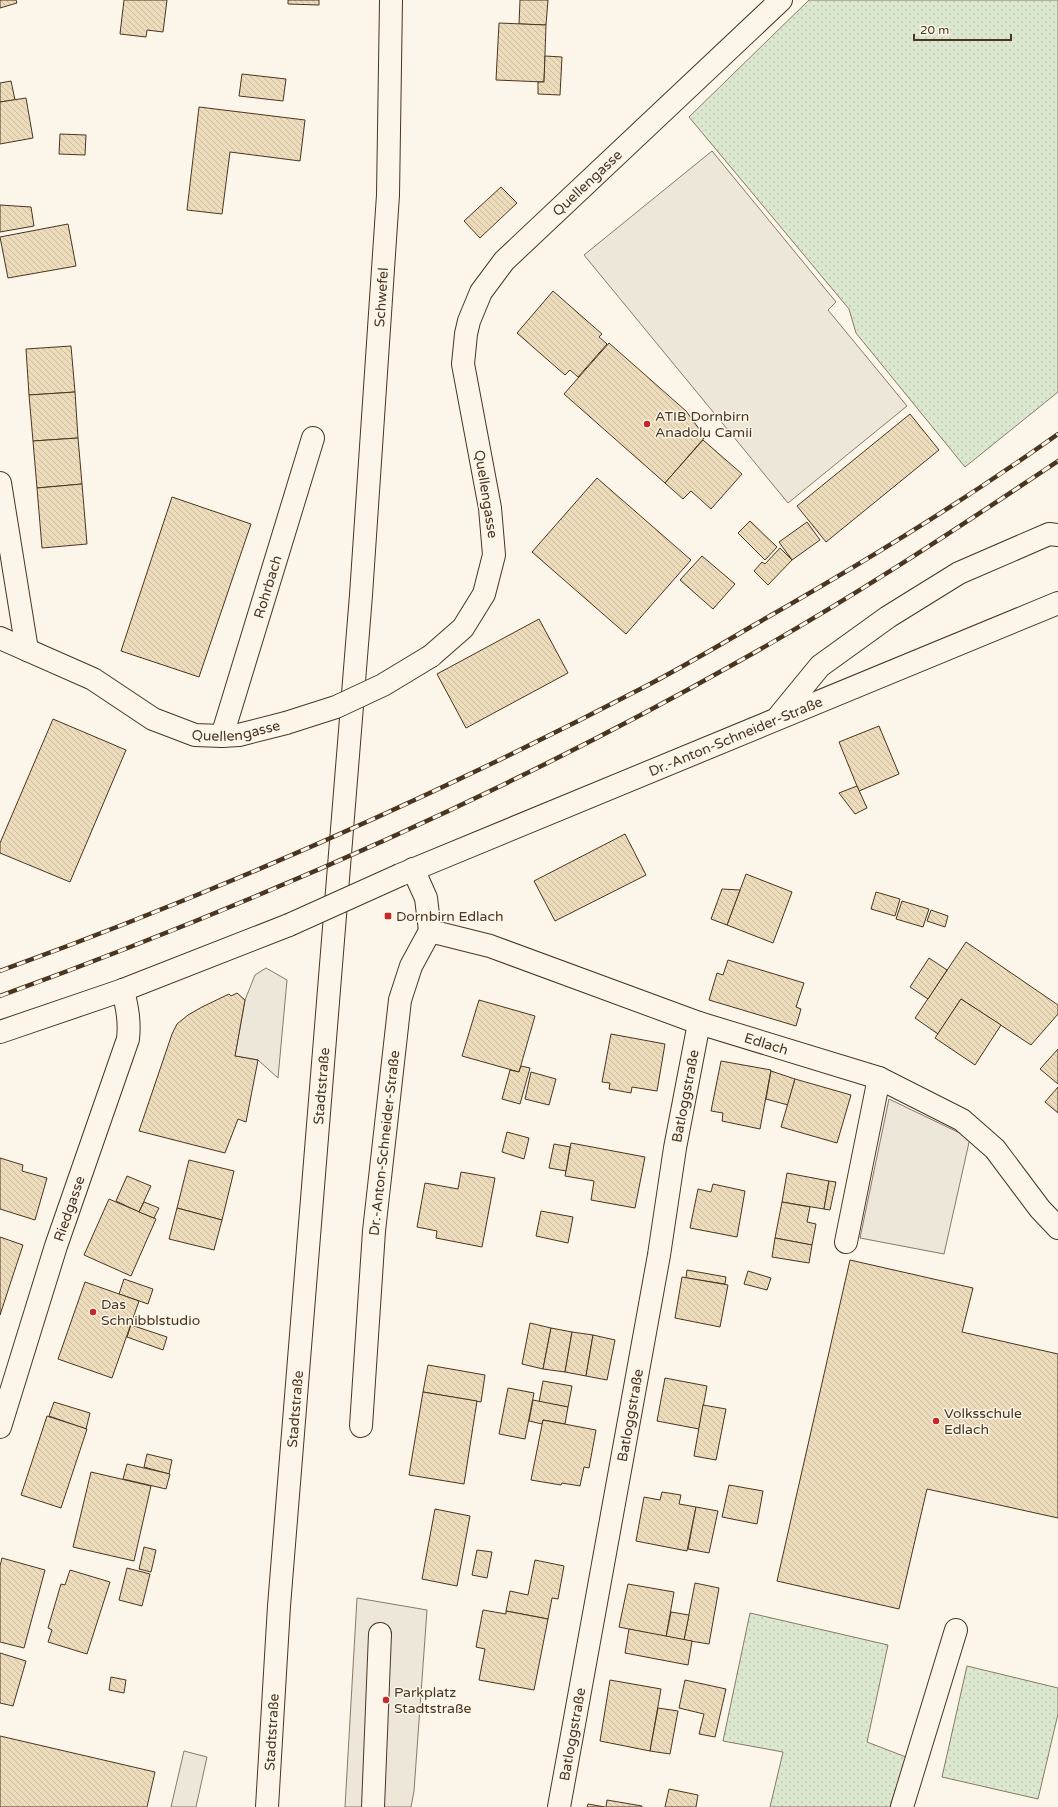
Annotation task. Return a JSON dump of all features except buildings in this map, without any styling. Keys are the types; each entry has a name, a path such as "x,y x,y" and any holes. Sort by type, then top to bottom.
{"street":[{"name":"Schwefel","path":"328,1012 361,594 388,195 391,0"},
{"name":"Quellengasse","path":"27,650 93,680 153,719 195,734 222,736 239,735 286,724 336,707 383,685 430,656 463,628 484,594 494,555 490,508 463,364 469,321 481,292 504,261 781,0"},
{"name":"Rohrbach","path":"222,736 313,438"},
{"path":"0,483 27,650"},
{"path":"778,718 820,666 888,617 959,573 1049,534 1058,535"},
{"name":"Dr.-Anton-Schneider-Straße","path":"0,1032 123,990 289,925 407,872 1058,602"},
{"path":"0,638 27,650"},
{"path":"407,872 426,898 430,931"},
{"name":"Dr.-Anton-Schneider-Straße","path":"361,1426 374,1231 400,1000 412,966 430,931"},
{"name":"Edlach","path":"430,931 490,946 699,1023 879,1078 962,1120 995,1149 1040,1209 1058,1228"},
{"name":"Riedgasse","path":"0,1427 56,1246 128,1039 130,1026 123,990"},
{"name":"Stadtstraße","path":"267,1807 279,1606 328,1012"},
{"name":"Batloggstraße","path":"559,1807 659,1255 675,1148 699,1023"},
{"path":"846,1242 879,1078"},
{"path":"902,1807 956,1630"},
{"path":"373,1807 380,1634"}],"green space":[{"path":"809,0 1058,0 1058,392 965,467 856,333 849,309 689,117"},
{"path":"750,1613 888,1645 867,1742 906,1757 890,1807 770,1807 783,1752 723,1741"},
{"path":"967,1666 1058,1688 1058,1714 1038,1799 942,1777"}],"shaded area":[{"path":"712,151 836,302 828,310 907,406 788,503 584,255"},
{"path":"266,968 287,980 278,1078 258,1060 235,1056 245,1000 255,975"},
{"path":"889,1099 970,1138 944,1254 860,1238"},
{"name":"Parkplatz Stadtstraße","path":"357,1598 427,1610 414,1791 411,1807 345,1807"},
{"path":"184,1751 207,1757 196,1807 171,1807"}],"railway":[{"path":"0,971 83,940 248,874 411,802 571,725 677,670 832,580 947,509 1058,434"},
{"path":"0,996 95,961 282,885 466,803 556,759 734,664 817,616 938,540 1058,461"}],"place":[{"name":"ATIB Dornbirn Anadolu Camii","path":"647,424"},
{"name":"Dornbirn Edlach","path":"388,916"},
{"name":"Das Schnibblstudio","path":"93,1312"},
{"name":"Volksschule Edlach","path":"936,1421"},
{"name":"Parkplatz Stadtstraße","path":"386,1700"}]}
